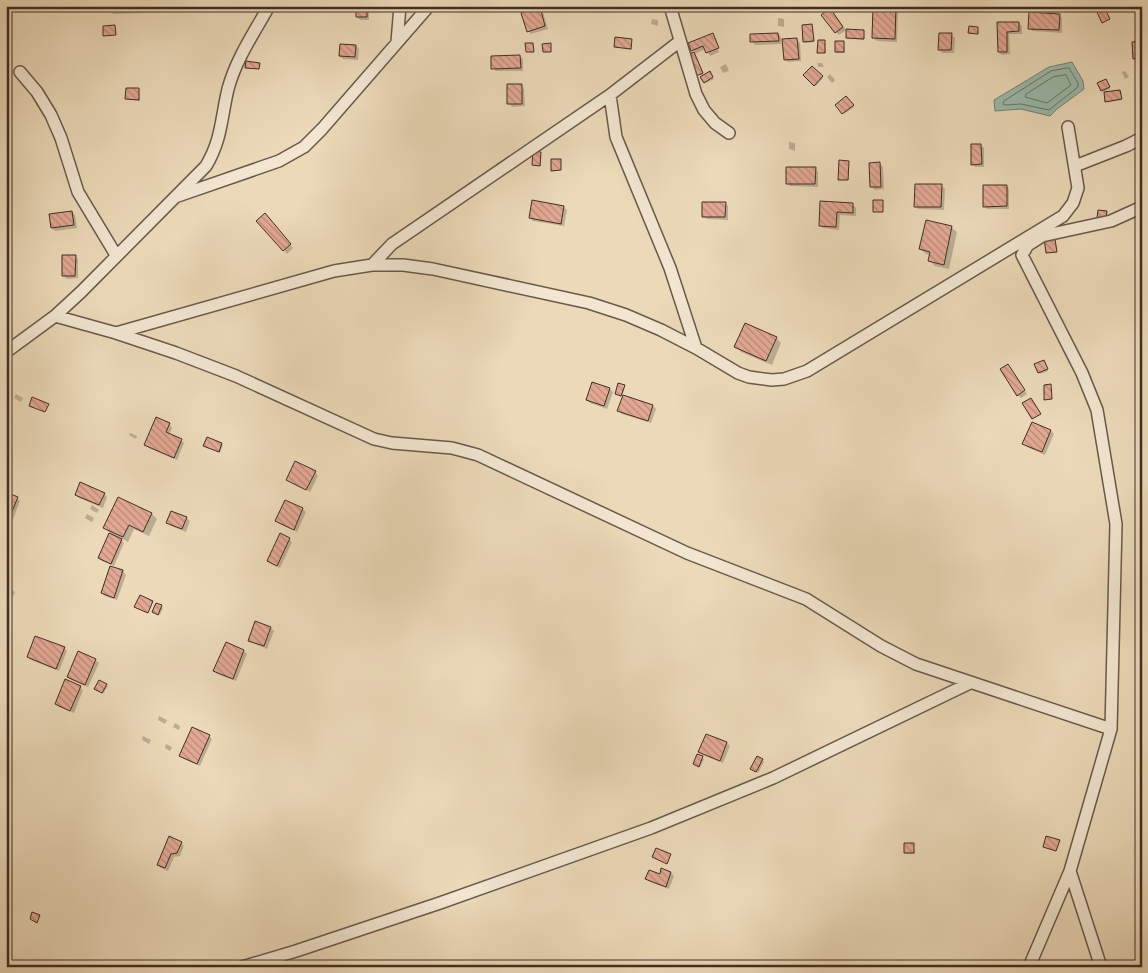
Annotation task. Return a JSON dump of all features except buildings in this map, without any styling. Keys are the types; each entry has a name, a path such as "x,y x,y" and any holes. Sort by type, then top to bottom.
{"street":[{"path":"6,352 55,316 81,292 206,166 215,151 220,135 228,89 233,73 269,6"},
{"path":"397,42 400,6"},
{"path":"670,6 696,94 704,110 715,123 728,133"},
{"path":"176,197 279,161 304,147 322,129 425,8"},
{"path":"372,265 392,244 610,95 680,41"},
{"path":"20,72 37,92 51,115 61,138 78,192 116,256"},
{"path":"610,95 616,138 670,268 696,348"},
{"path":"116,333 334,272 372,265 402,265 589,303 626,315 661,330 738,373 749,377 772,380 796,375 1025,243 1063,216 1077,196 1078,188 1068,127"},
{"path":"1074,166 1142,138"},
{"path":"1025,243 1042,236 1111,220 1142,207"},
{"path":"1025,243 1022,255 1082,373 1097,410 1116,524 1111,729 1070,872 1029,967"},
{"path":"55,316 116,333 236,376 374,439 392,443 452,448 478,455 687,553 806,599 897,655 916,664 1111,729"},
{"path":"242,967 440,903 651,828 773,778 970,683"},
{"path":"1070,872 1101,967"}],"water":[{"path":"1072,62 1083,81 1084,89 1050,116 1021,109 995,111 994,100 1049,67"}]}
